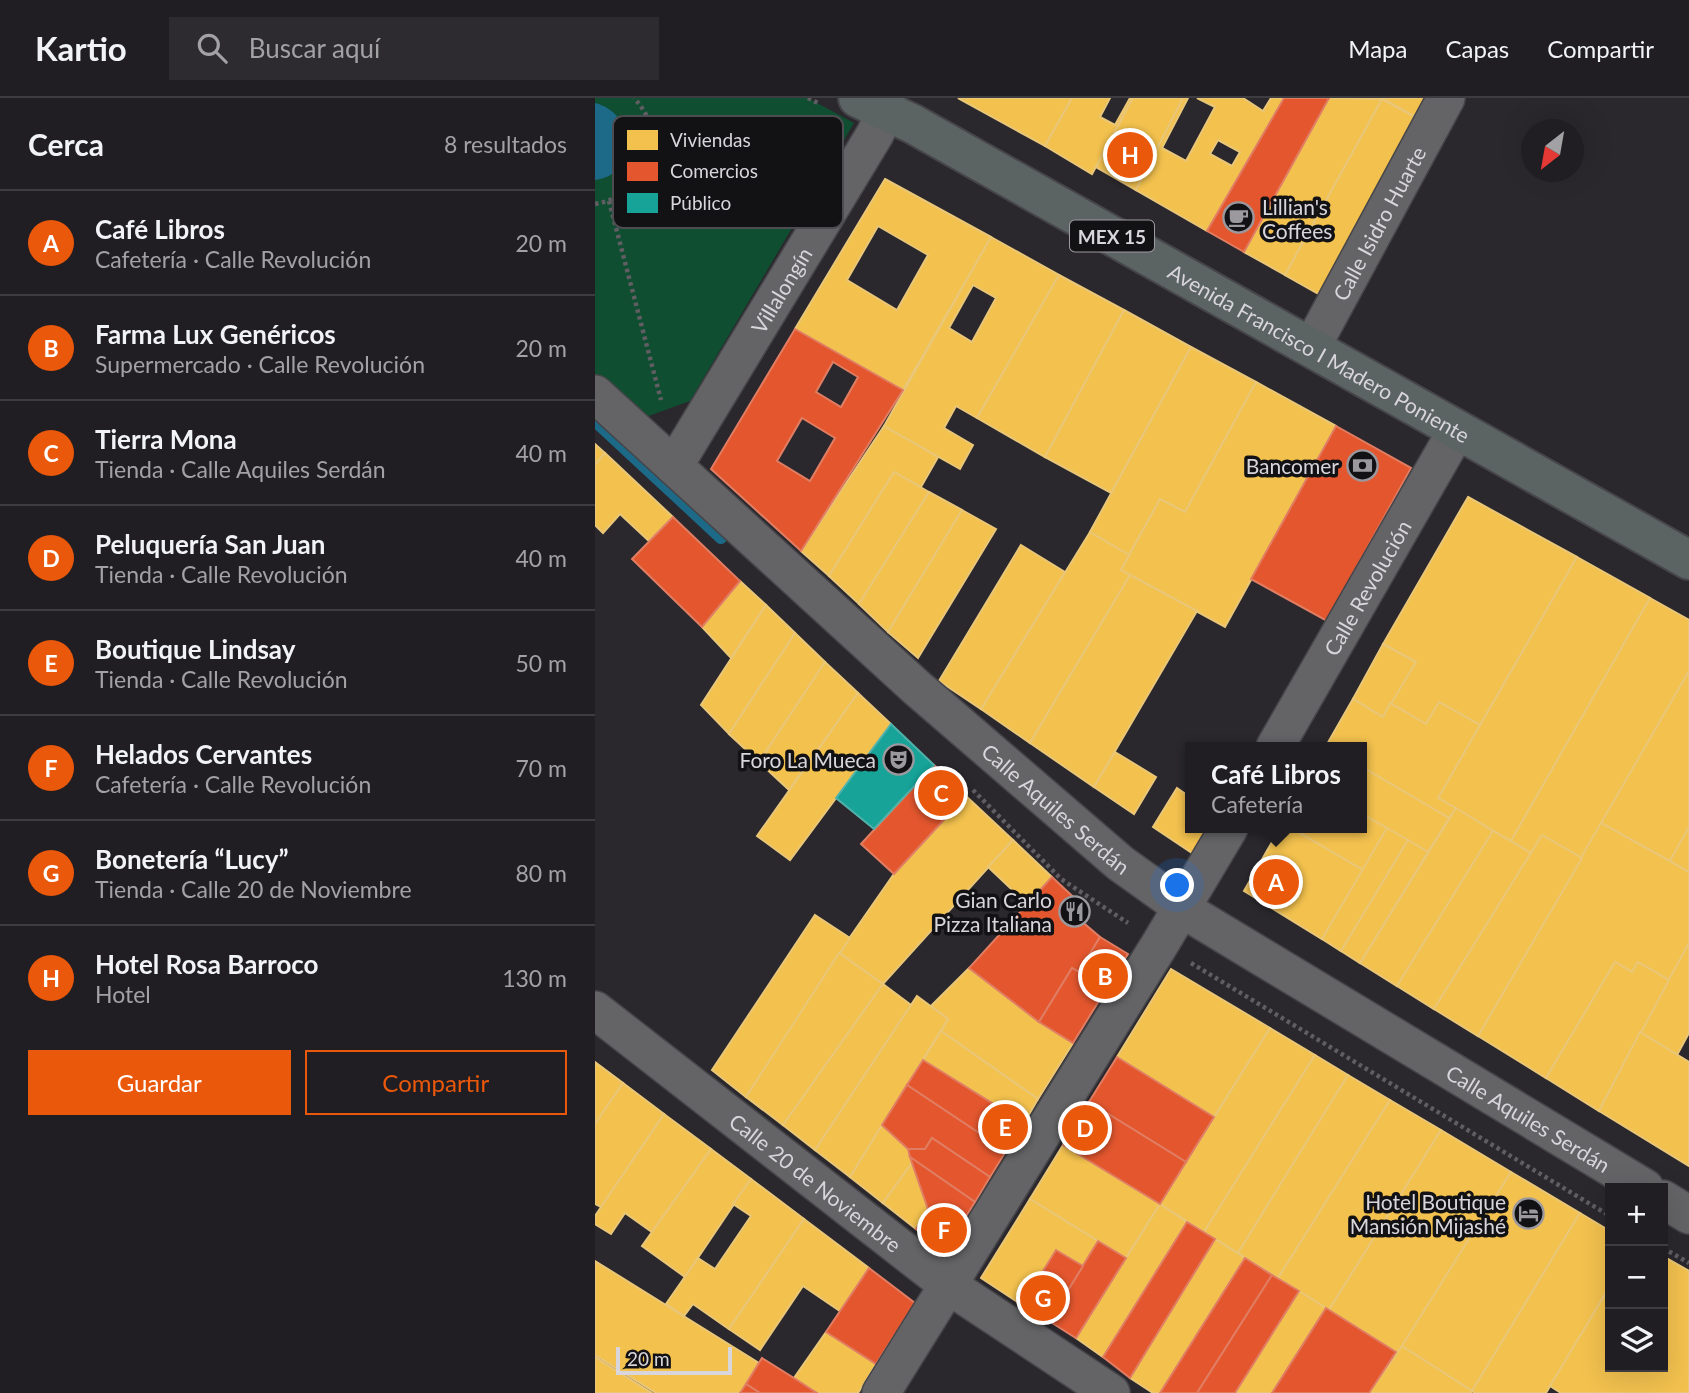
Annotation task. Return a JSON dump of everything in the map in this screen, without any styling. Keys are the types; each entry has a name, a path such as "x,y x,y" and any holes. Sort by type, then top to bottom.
{"main road":[{"name":"Avenida Francisco I Madero Poniente","path":"880,109 1689,559"}],"street":[{"name":"Calle Isidro Huarte","path":"1311,348 1446,98"},
{"name":"Villalongín","path":"843,173 880,109"},
{"name":"Villalongín","path":"674,466 811,228"},
{"name":"Calle Aquiles Serdán","path":"595,394 917,688 1120,863 1182,907 1637,1183"},
{"name":"Calle Revolución","path":"1278,742 1457,430"},
{"path":"881,1393 1226,833"},
{"name":"Calle 20 de Noviembre","path":"595,1010 948,1284 1111,1393"},
{"path":"1668,1202 1689,1215"}],"path":[{"path":"634,98 647,116"},
{"path":"816,116 880,109"},
{"path":"595,204 613,199"},
{"path":"609,201 613,216"},
{"path":"616,228 664,411"},
{"path":"1160,944 1605,1213"},
{"path":"1668,1251 1689,1264"}],"green space":[{"path":"595,98 808,98 841,116 613,116 613,228 792,228 690,401 643,418 595,375"},
{"path":"843,117 854,123 843,142"}],"water":[{"path":"595,103 617,116 613,116 613,173 595,180"}],"building: Viviendas":[{"path":"958,98 1072,98 1045,146"},
{"path":"1072,98 1110,98 1100,117 1115,125 1130,98 1133,98 1092,174 1045,146"},
{"path":"1133,98 1183,98 1136,190 1096,167"},
{"path":"1183,98 1188,98 1162,148 1186,161 1215,107 1197,98 1243,98 1263,111 1271,98 1284,98 1207,231 1136,190","holes":["1218,140 1240,152 1232,166 1210,154"]},
{"path":"1329,98 1382,99 1285,275 1244,252"},
{"path":"1382,98 1440,98 1428,124"},
{"path":"1382,99 1428,124 1329,300 1285,275"},
{"path":"885,179 991,237 903,390 795,329","holes":["878,226 928,255 897,310 847,280"]},
{"path":"991,237 1059,275 977,418 956,406 944,428 973,445 960,469 884,426","holes":["973,285 996,298 972,342 949,328"]},
{"path":"1059,275 1124,310 1045,457 977,418"},
{"path":"1124,310 1191,347 1111,493 1045,457"},
{"path":"1191,347 1256,382 1185,512 1160,499 1129,555 1090,532"},
{"path":"1256,382 1336,426 1225,627 1121,570 1160,499 1185,512"},
{"path":"884,426 938,457 921,487 894,472 829,576 801,551"},
{"path":"595,444 605,453 595,465"},
{"path":"605,453 673,517 649,541 620,514 603,533 595,525 595,465"},
{"path":"894,472 929,492 859,604 829,576"},
{"path":"929,492 962,510 888,632 859,604"},
{"path":"1468,497 1577,557 1480,725 1439,702 1426,724 1390,703 1416,662 1383,644"},
{"path":"962,510 996,529 918,658 888,632"},
{"path":"1090,532 1129,555 1121,570 1130,575 1030,743 981,709"},
{"path":"1021,545 1065,572 981,709 939,681"},
{"path":"1577,557 1650,598 1511,841 1438,798"},
{"path":"1130,575 1197,611 1094,787 1030,743"},
{"path":"740,581 766,605 731,658 702,627"},
{"path":"1650,598 1689,620 1689,671 1582,858 1542,835 1531,853 1511,841"},
{"path":"766,605 795,633 729,734 701,705"},
{"path":"795,633 825,662 759,762 729,734"},
{"path":"1383,644 1416,662 1383,717 1353,699"},
{"path":"825,662 858,693 789,790 759,762"},
{"path":"1689,671 1689,827 1670,861 1601,823"},
{"path":"858,693 891,724 790,860 757,836"},
{"path":"1353,699 1383,717 1390,703 1426,724 1439,702 1480,725 1438,798 1456,808 1449,818 1367,770 1367,742 1328,742"},
{"path":"1115,752 1156,777 1134,814 1094,787"},
{"path":"1367,770 1449,818 1428,852 1367,817"},
{"path":"1177,788 1185,794 1185,833 1207,833 1195,855 1153,827"},
{"path":"966,796 1013,840 883,984 839,953 894,874"},
{"path":"1456,808 1493,831 1397,986 1360,963"},
{"path":"1367,817 1387,828 1363,870 1300,833 1367,833"},
{"path":"1601,823 1689,872 1689,943 1669,980 1638,962 1632,972 1615,962 1546,1078 1478,1036"},
{"path":"1689,827 1689,872 1670,861"},
{"path":"1387,828 1408,840 1341,951 1322,939"},
{"path":"1493,831 1531,853 1434,1009 1397,986"},
{"path":"1277,833 1300,833 1363,870 1322,939 1244,891"},
{"path":"1542,835 1582,858 1478,1036 1434,1009"},
{"path":"1013,840 1052,877 1027,904 988,867"},
{"path":"1408,840 1428,852 1360,963 1341,951"},
{"path":"815,915 850,938 746,1097 712,1070"},
{"path":"1689,943 1689,1033 1677,1055 1640,1032"},
{"path":"839,953 883,984 783,1125 746,1097"},
{"path":"1615,962 1632,972 1638,962 1669,980 1599,1111 1546,1078"},
{"path":"969,968 1039,1022 1073,1043 1038,1099 941,1031 948,1019 931,1006"},
{"path":"1171,969 1270,1028 1214,1117 1117,1057"},
{"path":"883,984 911,1005 815,1150 783,1125"},
{"path":"917,996 948,1019 850,1177 815,1150"},
{"path":"1270,1028 1315,1055 1204,1232 1160,1204"},
{"path":"941,1031 1038,1099 1024,1123 923,1060"},
{"path":"1640,1032 1689,1062 1689,1166 1599,1111"},
{"path":"1315,1055 1348,1075 1238,1253 1204,1232"},
{"path":"595,1062 623,1083 595,1124"},
{"path":"1348,1075 1390,1100 1278,1278 1238,1253"},
{"path":"623,1083 664,1114 601,1207 595,1204 595,1124"},
{"path":"1390,1100 1441,1130 1329,1310 1278,1278"},
{"path":"664,1114 711,1149 652,1232 625,1213 611,1234 595,1224 595,1216"},
{"path":"882,1125 908,1149 912,1163 883,1203 850,1177"},
{"path":"1441,1130 1511,1172 1398,1353 1329,1310"},
{"path":"1063,1145 1160,1204 1126,1258 1030,1199"},
{"path":"711,1149 751,1179 685,1277 642,1246"},
{"path":"912,1163 928,1209 916,1229 883,1203"},
{"path":"1511,1172 1580,1213 1472,1391 1402,1346"},
{"path":"751,1179 804,1219 729,1329 693,1304 684,1316 666,1304 698,1258 715,1269 751,1216 733,1204"},
{"path":"1030,1199 1098,1241 1083,1266 1056,1250 1022,1305 981,1278"},
{"path":"1160,1204 1187,1222 1103,1357 1076,1338"},
{"path":"1580,1213 1605,1228 1605,1294 1546,1393 1472,1391"},
{"path":"804,1219 869,1268 840,1311 803,1286 760,1350 729,1329"},
{"path":"1215,1239 1245,1258 1160,1393 1153,1393 1130,1378"},
{"path":"1668,1259 1689,1271 1689,1393 1561,1393 1550,1386 1605,1294 1605,1372 1668,1372"},
{"path":"595,1261 759,1363 740,1393 656,1393 595,1355"},
{"path":"1299,1291 1326,1308 1272,1393 1235,1393"},
{"path":"826,1332 876,1364 858,1393 817,1393 794,1378"},
{"path":"1402,1346 1472,1391 1471,1393 1369,1393"},
{"path":"595,1357 652,1393 595,1393"}],"building: Comercios":[{"path":"1284,98 1329,98 1244,252 1207,231"},
{"path":"795,329 903,390 801,551 711,469","holes":["833,362 858,377 841,407 816,392","802,418 835,438 810,481 777,461"]},
{"path":"1336,426 1411,468 1327,621 1251,579"},
{"path":"673,517 740,581 702,627 632,559"},
{"path":"934,765 966,796 894,874 861,844"},
{"path":"1052,877 1086,909 1079,919 1100,937 1079,972 1072,968 1039,1022 969,968"},
{"path":"1100,937 1128,954 1073,1043 1039,1022 1072,968 1079,972"},
{"path":"1117,1057 1214,1117 1186,1162 1089,1102"},
{"path":"923,1060 1024,1123 1006,1151 907,1085"},
{"path":"907,1085 1006,1151 990,1177 932,1138 925,1149 908,1149 882,1125"},
{"path":"1089,1102 1186,1162 1160,1204 1063,1145"},
{"path":"932,1138 990,1177 975,1202 910,1157 908,1149 925,1149"},
{"path":"910,1157 975,1202 958,1229 928,1209"},
{"path":"928,1209 958,1229 944,1251 916,1229"},
{"path":"1187,1222 1215,1239 1130,1378 1103,1357"},
{"path":"1098,1241 1126,1258 1076,1338 1049,1321"},
{"path":"1056,1250 1083,1266 1049,1321 1022,1305"},
{"path":"1245,1258 1272,1275 1197,1393 1160,1393"},
{"path":"869,1268 915,1303 876,1364 826,1332"},
{"path":"1272,1275 1299,1291 1235,1393 1197,1393"},
{"path":"1326,1308 1396,1352 1369,1393 1272,1393"},
{"path":"762,1358 817,1393 760,1393 746,1384"},
{"path":"746,1384 760,1393 740,1393"}],"building: Público":[{"path":"891,724 934,765 874,829 836,798"}],"waterway":[{"path":"595,421 721,538"}],"place":[{"name":"Hotel Rosa Barroco","path":"1130,155"},
{"name":"Lillian's Coffees","path":"1239,218"},
{"name":"Bancomer","path":"1362,465"},
{"name":"Foro La Mueca","path":"899,759"},
{"name":"Tierra Mona","path":"941,793"},
{"name":"Café Libros","path":"1276,882"},
{"name":"Gian Carlo Pizza Italiana","path":"1075,911"},
{"name":"Farma Lux Genéricos","path":"1105,976"},
{"name":"Boutique Lindsay","path":"1005,1127"},
{"name":"Peluquería San Juan","path":"1085,1128"},
{"name":"Hotel Boutique Mansión Mijashé","path":"1529,1213"},
{"name":"Helados Cervantes","path":"944,1230"},
{"name":"Bonetería “Lucy”","path":"1043,1298"}]}
